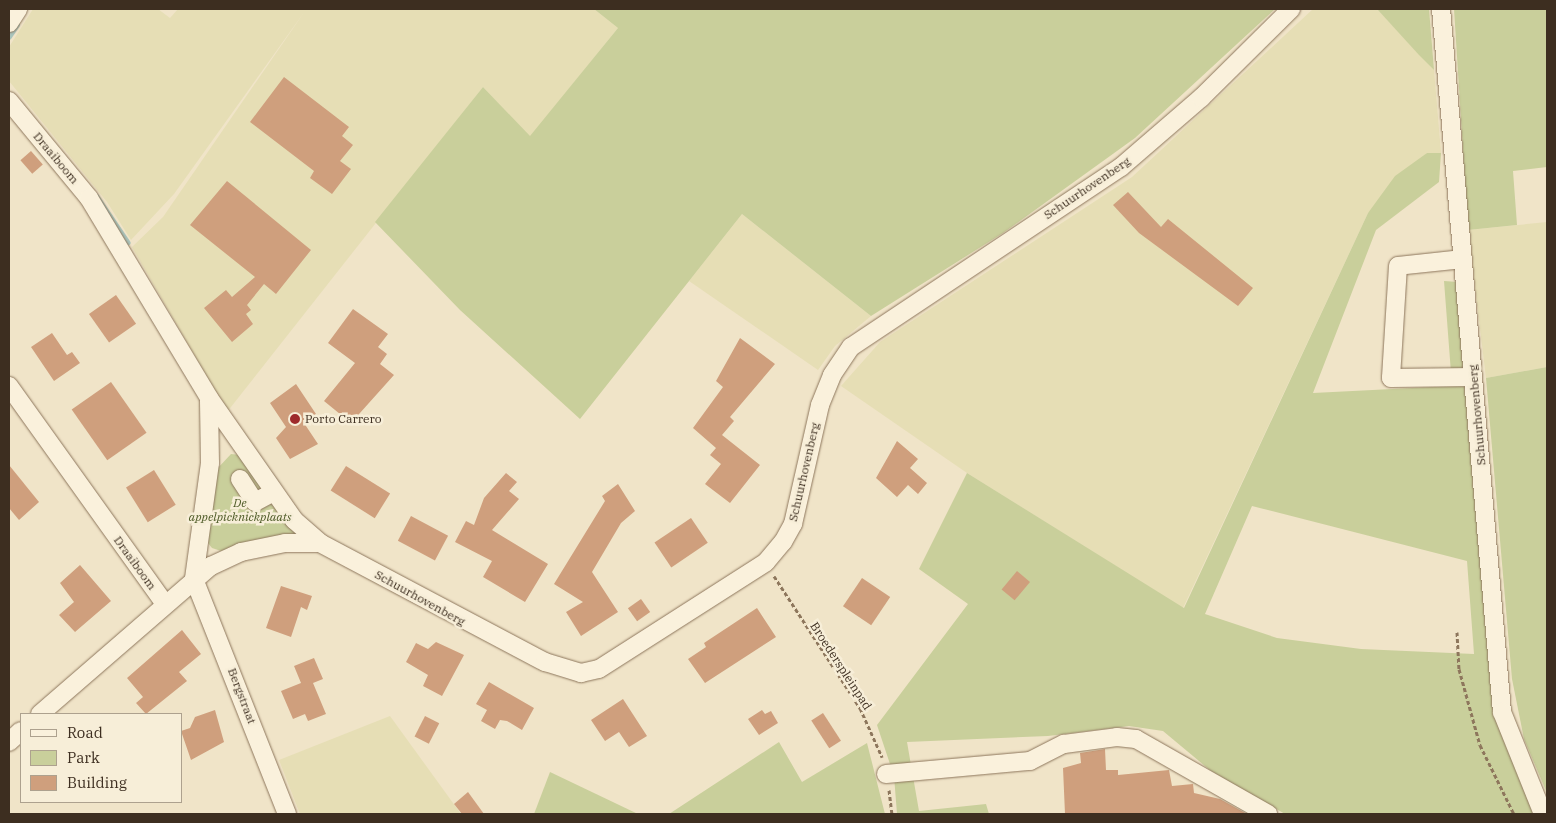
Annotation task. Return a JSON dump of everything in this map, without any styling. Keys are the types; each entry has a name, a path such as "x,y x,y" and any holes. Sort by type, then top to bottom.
{"street":[{"path":"9,23 18,9"},
{"name":"Schuurhovenberg","path":"165,604 194,579 241,552 285,543 320,544 476,628 545,662 581,673 599,669 766,562 792,524 820,405 832,375 851,347 1120,167 1201,98 1291,9"},
{"name":"Schuurhovenberg","path":"1441,9 1502,712 1543,814"},
{"name":"Draaiboom","path":"9,101 111,229 209,398 294,520 320,544"},
{"path":"1463,260 1398,266 1392,378 1473,378"},
{"name":"Draaiboom","path":"9,386 165,604"},
{"name":"Draaiboom","path":"194,579 210,463 209,398"},
{"path":"240,479 255,502 274,492"},
{"name":"Bergstraat","path":"194,579 287,814"},
{"path":"41,713 165,604"},
{"path":"9,742 20,732"},
{"path":"886,774 1030,761 1064,744 1117,736 1136,739 1268,814"}],"path":[{"name":"Broederspleinpad","path":"766,562 860,708 886,774 892,814"},
{"path":"1457,632 1459,669 1472,703 1480,745 1514,814"}],"shaded area":[{"path":"33,9 158,9 170,18 178,9 594,9 618,28 530,137 483,87 227,412 132,247 163,217 305,11 174,194 131,240 107,202 9,81 9,47"},
{"path":"1313,9 1377,9 1434,70 1441,153 1427,153 1368,213 1183,608 967,473 841,386 880,342 1132,177"},
{"path":"742,214 871,316 835,346 818,370 689,281"},
{"path":"1547,222 1547,367 1486,378 1468,230"},
{"path":"390,716 461,814 300,814 279,760"}],"green space":[{"path":"594,9 1275,9 1135,138 1003,233 871,316 742,214 580,419 460,310 375,222 483,87 530,136 618,28"},
{"path":"1377,9 1429,9 1434,70 1419,55"},
{"path":"1454,9 1547,9 1547,167 1513,171 1517,225 1468,230"},
{"path":"1427,153 1441,153 1439,182 1376,230 1313,393 1452,386 1444,281 1458,282 1493,706 1533,814 1285,814 1211,771 1163,731 1129,726 1048,736 907,742 919,811 986,804 989,814 897,814 894,776 877,725 968,604 919,569 967,473 1184,608 1368,213 1395,176","holes":["1252,506 1467,561 1474,654 1361,649 1277,638 1205,614"]},
{"path":"1547,367 1547,793 1524,739 1512,679 1486,378"},
{"name":"De appelpicknickplaats","path":"231,454 240,455 307,537 260,539 221,551 212,548 208,543 217,469"},
{"path":"779,742 802,782 867,743 885,814 669,814"},
{"path":"550,772 638,814 534,814"}],"building":[{"path":"284,77 349,127 342,136 353,145 340,161 351,169 332,194 310,178 314,171 250,122"},
{"path":"31,151 43,165 32,174 20,160"},
{"path":"227,181 311,250 276,294 264,284 247,305 251,310 246,314 253,324 232,342 204,308 226,290 232,297 255,277 190,225"},
{"path":"1128,192 1161,227 1168,219 1253,288 1238,306 1139,233 1113,205"},
{"path":"116,295 136,324 109,343 89,314"},
{"path":"353,309 388,334 378,347 387,354 380,364 394,375 351,423 324,401 355,363 328,343"},
{"path":"52,333 67,355 72,352 80,363 54,381 31,347"},
{"path":"740,338 775,364 730,417 734,421 722,435 760,465 730,503 705,484 721,464 710,455 716,448 693,428 723,387 716,381"},
{"path":"111,382 147,433 107,460 72,410"},
{"name":"Porto Carrero","path":"296,384 316,414 304,423 318,444 290,459 276,438 286,427 270,403"},
{"path":"897,441 918,459 910,468 927,483 918,494 908,485 897,497 876,478"},
{"path":"9,465 39,502 19,520 9,508"},
{"path":"346,466 390,494 375,518 331,491"},
{"path":"154,470 176,505 148,522 126,487"},
{"path":"506,473 517,482 509,491 519,499 492,530 548,564 525,602 483,577 492,561 455,542 466,521 474,525 484,498"},
{"path":"618,484 635,511 621,523 592,572 618,612 581,636 566,612 583,602 554,584 605,501 602,496"},
{"path":"411,516 448,536 435,560 398,541"},
{"path":"691,518 708,543 671,567 655,543"},
{"path":"80,565 111,601 75,632 59,615 74,602 60,583"},
{"path":"1017,571 1030,582 1015,600 1002,589"},
{"path":"862,578 890,597 871,625 843,606"},
{"path":"281,586 312,596 307,610 301,607 291,637 266,628"},
{"path":"641,599 650,612 637,621 628,608"},
{"path":"757,608 776,637 705,683 688,659 706,647 704,643"},
{"path":"182,630 201,654 179,672 187,681 147,713 136,703 143,697 127,678"},
{"path":"436,642 464,655 442,696 423,686 428,675 406,662 416,643 428,649"},
{"path":"314,658 323,679 313,683 326,714 308,721 305,714 293,719 281,691 301,683 294,666"},
{"path":"489,682 534,708 522,730 507,721 500,720 495,729 481,721 487,710 476,704"},
{"path":"623,699 647,736 629,747 619,732 605,741 591,720"},
{"path":"215,710 224,742 191,760 182,731 190,728 195,717"},
{"path":"762,710 765,714 771,711 778,723 759,735 748,719"},
{"path":"823,713 841,741 829,748 811,721"},
{"path":"425,716 439,723 429,744 415,736"},
{"path":"1105,749 1106,770 1118,770 1118,775 1169,770 1172,786 1193,784 1194,793 1220,799 1247,814 1065,814 1063,768 1081,763 1080,753"},
{"path":"468,792 484,814 462,814 454,804"}],"waterway":[{"path":"9,37 17,25"},
{"path":"97,197 128,243"}],"place":[{"name":"Porto Carrero","path":"295,419"}]}
